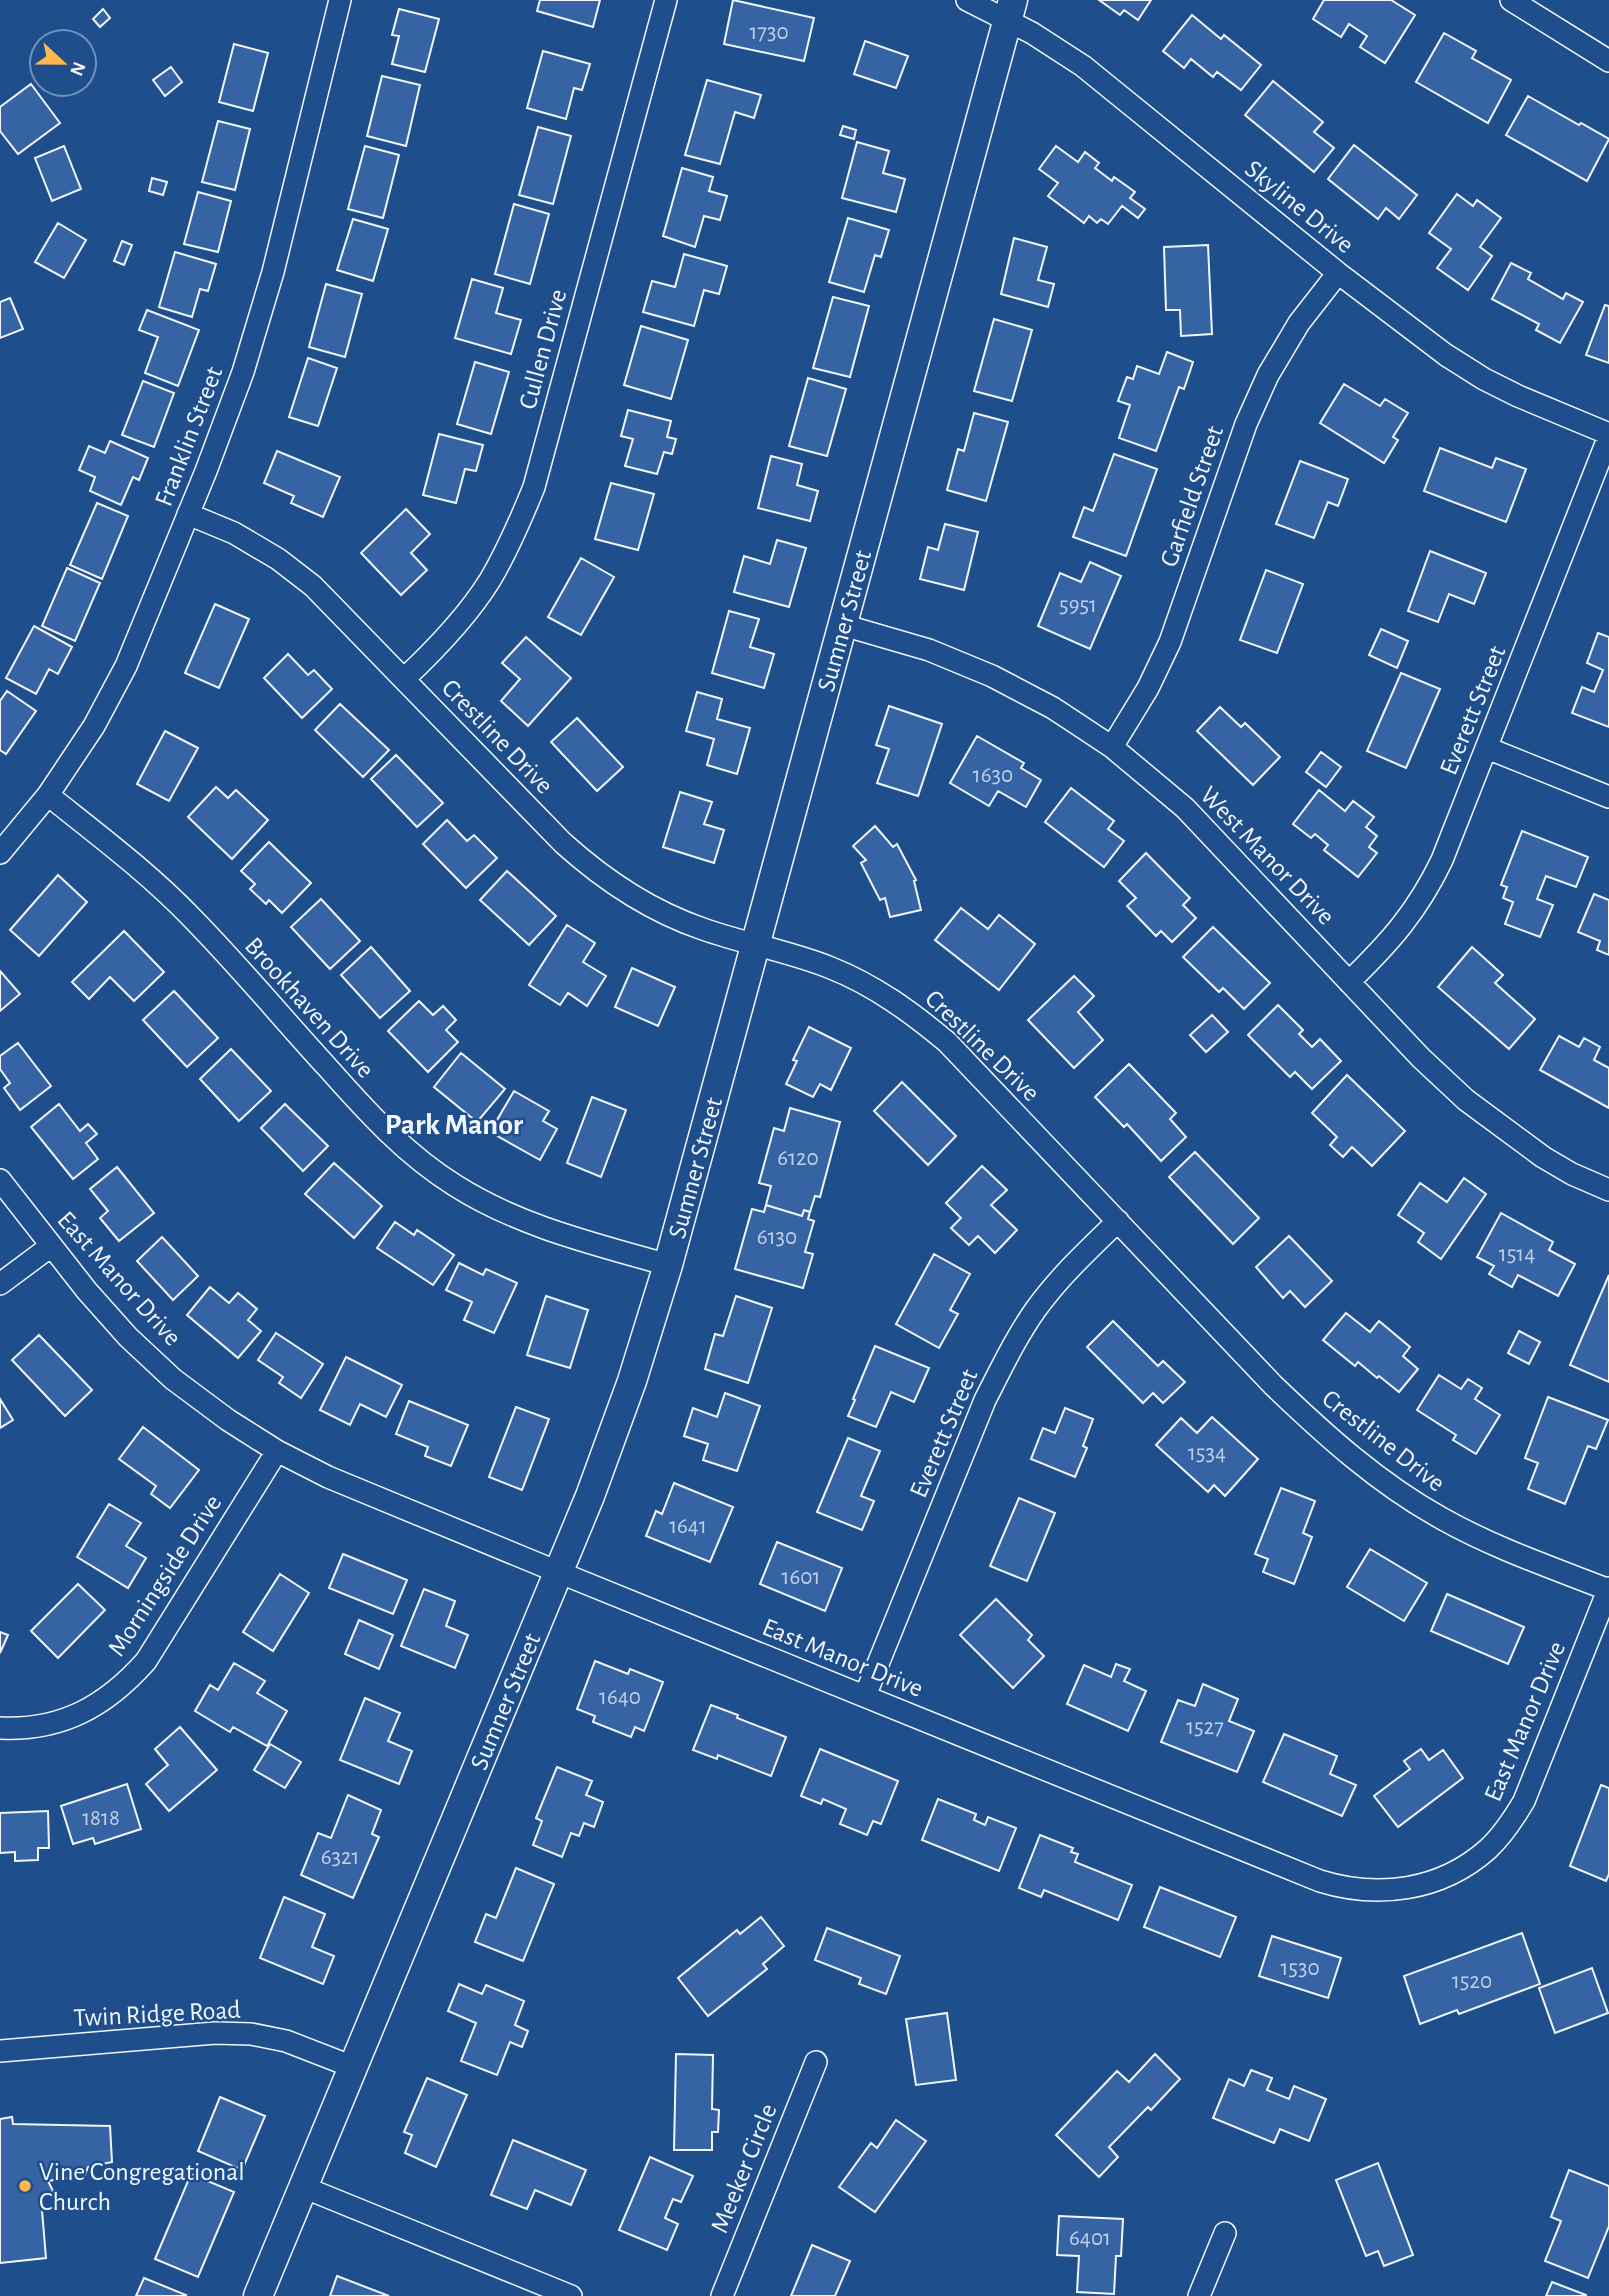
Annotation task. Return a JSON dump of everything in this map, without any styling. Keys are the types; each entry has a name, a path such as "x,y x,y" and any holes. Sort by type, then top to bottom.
{"street":[{"name":"Franklin Street","path":"0,853 48,795 94,726 126,666 188,514 243,372 273,272 340,0"},
{"name":"Cullen Drive","path":"404,679 463,618 489,581 515,535 534,486 666,0"},
{"name":"Skyline Drive","path":"967,0 1010,9 1410,330 1485,379 1557,414 1609,435"},
{"path":"1511,0 1609,61"},
{"name":"Sumner Street","path":"258,2296 560,1572 632,1381 668,1265 1010,9"},
{"name":"Garfield Street","path":"1112,747 1148,688 1170,642 1246,424 1268,375 1299,323 1338,273"},
{"name":"Everett Street","path":"1349,982 1383,949 1422,899 1442,860 1609,435"},
{"name":"Crestline Drive","path":"188,514 234,533 278,559 313,586 585,863 622,890 661,912 702,929 831,968 873,988 911,1013 947,1042 1273,1385 1323,1433 1384,1481 1442,1519 1507,1549 1609,1589"},
{"name":"West Manor Drive","path":"843,625 929,650 992,676 1052,708 1112,747 1185,808 1422,1058 1491,1120 1543,1157 1572,1174 1609,1190"},
{"path":"1487,748 1609,797"},
{"name":"Brookhaven Drive","path":"48,795 134,862 193,919 372,1118 412,1154 456,1186 503,1212 553,1233 668,1265"},
{"name":"East Manor Drive","path":"0,1180 86,1292 128,1337 173,1379 228,1420 277,1451 328,1477 1320,1881 1341,1887 1371,1891 1408,1889 1437,1881 1464,1867 1488,1849 1508,1827 1524,1801 1609,1589"},
{"name":"Everett Street","path":"865,1696 985,1400 1009,1353 1036,1309 1059,1281 1118,1221"},
{"path":"0,1284 51,1246"},
{"name":"Morningside Drive","path":"0,1728 17,1729 46,1725 75,1716 108,1698 126,1684 146,1661 277,1451"},
{"name":"Twin Ridge Road","path":"0,2051 215,2033 251,2034 286,2041 354,2067"},
{"name":"Meeker Circle","path":"722,2296 816,2062"},
{"path":"303,2187 571,2296"},
{"path":"1199,2296 1225,2234"}],"building":[{"path":"540,0 600,0 593,27 537,11"},
{"path":"733,0 814,18 804,61 724,44"},
{"path":"1099,0 1151,0 1138,20 1124,10 1120,15"},
{"path":"1324,0 1391,0 1415,15 1385,63 1360,47 1367,36 1349,24 1341,37 1313,19"},
{"path":"103,9 110,18 100,27 93,19"},
{"path":"399,9 439,19 425,72 392,64 399,36 392,35"},
{"path":"1192,15 1221,39 1224,35 1261,65 1241,90 1217,72 1213,77 1191,59 1184,68 1163,51"},
{"path":"1444,33 1476,51 1472,58 1511,80 1488,123 1416,82"},
{"path":"865,41 908,56 896,88 854,74"},
{"path":"234,44 268,53 253,111 219,102"},
{"path":"543,51 590,64 582,90 574,88 566,119 527,108"},
{"path":"171,67 182,82 165,96 153,80"},
{"path":"382,76 420,85 406,146 367,136"},
{"path":"707,80 761,95 754,118 735,112 720,164 685,155"},
{"path":"1273,81 1323,122 1314,132 1334,148 1314,172 1245,115"},
{"path":"28,86 28,98 41,98 60,123 18,154 0,131 0,107"},
{"path":"1528,96 1609,139 1587,181 1506,135"},
{"path":"218,121 250,129 235,190 202,182"},
{"path":"843,126 856,130 854,139 840,135"},
{"path":"538,127 571,136 553,204 519,195"},
{"path":"857,142 889,151 883,173 905,179 896,212 842,198"},
{"path":"1354,145 1417,195 1399,219 1386,208 1378,219 1328,179"},
{"path":"64,146 81,189 52,201 35,158"},
{"path":"365,146 399,155 383,218 348,209"},
{"path":"1056,146 1078,162 1085,152 1099,163 1095,168 1112,181 1114,177 1135,192 1130,198 1145,209 1138,218 1122,206 1108,224 1101,219 1097,223 1089,216 1084,223 1048,196 1058,183 1039,169"},
{"path":"682,168 713,177 709,191 727,196 720,220 704,216 695,247 663,236"},
{"path":"152,178 167,182 163,195 149,191"},
{"path":"198,192 231,201 218,252 184,244"},
{"path":"1457,194 1473,206 1477,200 1501,218 1480,247 1492,256 1468,290 1437,268 1451,249 1429,233"},
{"path":"514,204 549,214 530,284 495,274"},
{"path":"848,218 889,230 881,257 875,255 864,292 829,282"},
{"path":"353,219 388,229 373,281 337,270"},
{"path":"58,223 86,240 64,278 35,262"},
{"path":"1014,238 1047,247 1038,280 1054,284 1048,307 1001,294"},
{"path":"122,241 132,245 124,265 114,261"},
{"path":"1208,245 1212,334 1181,336 1180,310 1166,310 1164,247"},
{"path":"175,252 216,264 208,291 200,289 192,317 159,307"},
{"path":"684,254 727,266 719,294 704,290 694,326 643,312 652,281 675,287"},
{"path":"1511,263 1531,273 1528,279 1563,299 1566,293 1583,302 1560,343 1536,330 1539,324 1492,299"},
{"path":"472,279 503,288 496,313 521,320 511,354 455,338"},
{"path":"326,284 362,294 345,357 309,347"},
{"path":"833,297 869,306 850,377 813,368"},
{"path":"10,298 23,329 0,338 0,302"},
{"path":"1605,305 1609,306 1609,363 1586,355"},
{"path":"147,310 199,330 178,386 145,373 158,337 139,330"},
{"path":"994,319 1032,330 1012,401 974,391"},
{"path":"641,326 688,340 671,399 624,385"},
{"path":"1167,352 1193,362 1184,389 1179,387 1156,451 1119,438 1130,405 1118,401 1127,377 1133,379 1137,366 1159,374"},
{"path":"308,358 337,368 318,426 289,417"},
{"path":"475,362 509,372 491,434 457,424"},
{"path":"808,378 846,389 827,456 789,446"},
{"path":"143,381 174,393 154,447 122,435"},
{"path":"1344,384 1380,406 1385,399 1408,413 1393,437 1398,440 1384,463 1320,423"},
{"path":"628,410 671,421 667,437 676,439 672,454 664,452 657,474 625,466 633,439 621,436"},
{"path":"974,413 1008,422 986,501 947,490 958,449 964,451"},
{"path":"439,434 483,445 476,471 465,469 456,503 423,495"},
{"path":"110,441 148,458 139,480 133,477 121,505 90,491 95,477 79,470 89,446 105,453"},
{"path":"1440,448 1492,468 1496,458 1526,469 1506,522 1424,491"},
{"path":"277,451 340,477 323,517 291,503 294,496 264,483"},
{"path":"1114,454 1157,469 1126,556 1073,537 1084,507 1093,511"},
{"path":"771,456 802,464 797,485 818,491 810,521 758,508"},
{"path":"1300,461 1348,479 1338,506 1328,502 1314,538 1276,524"},
{"path":"611,483 654,494 638,550 595,539"},
{"path":"97,503 128,516 102,579 70,565"},
{"path":"406,509 430,534 411,553 427,570 401,595 361,553"},
{"path":"945,524 978,532 964,590 920,579 928,547 938,550"},
{"path":"777,540 806,548 789,607 734,592 744,556 770,564"},
{"path":"1430,551 1486,573 1474,604 1449,594 1438,622 1408,611"},
{"path":"581,558 614,577 581,635 548,617"},
{"path":"1090,562 1121,576 1090,649 1038,626 1060,573 1081,582"},
{"path":"67,568 100,583 75,641 42,626"},
{"path":"1266,570 1303,584 1277,653 1240,640"},
{"path":"215,604 249,619 219,688 185,673"},
{"path":"729,611 759,619 750,647 774,654 764,688 712,673"},
{"path":"34,626 72,647 58,674 49,669 36,694 6,678"},
{"path":"1381,629 1408,641 1397,668 1369,655"},
{"path":"1598,633 1609,637 1609,727 1572,713 1582,687 1594,692 1603,670 1587,663"},
{"path":"526,637 571,678 528,726 501,701 520,679 502,663"},
{"path":"288,654 308,675 314,670 332,689 302,718 264,678"},
{"path":"1401,673 1440,689 1406,768 1367,751"},
{"path":"7,691 36,711 6,754 0,750 0,701"},
{"path":"697,692 722,699 717,719 750,728 737,774 707,765 714,739 686,731"},
{"path":"340,704 389,750 363,777 315,730"},
{"path":"889,706 942,724 918,796 877,783 889,749 876,745"},
{"path":"1220,707 1241,727 1245,723 1280,757 1253,785 1197,731"},
{"path":"577,718 623,767 597,791 551,742"},
{"path":"165,731 198,748 169,801 137,784"},
{"path":"977,736 1024,763 1021,768 1041,780 1026,807 998,791 989,806 950,783"},
{"path":"1321,752 1341,767 1326,787 1306,772"},
{"path":"396,755 443,803 417,827 371,779"},
{"path":"216,787 228,798 236,790 268,820 232,859 188,817"},
{"path":"1071,788 1114,821 1108,829 1124,841 1104,867 1045,822"},
{"path":"1319,790 1345,811 1353,801 1374,817 1366,827 1377,836 1369,847 1377,853 1358,877 1324,850 1328,845 1315,834 1311,838 1293,824"},
{"path":"680,792 712,802 704,824 724,830 714,863 663,847"},
{"path":"447,820 467,841 474,835 497,858 466,888 423,844"},
{"path":"875,826 893,847 897,844 916,880 914,881 921,910 890,917 885,898 880,900 861,863 866,860 853,846"},
{"path":"1522,831 1588,857 1576,887 1546,876 1537,899 1553,905 1540,937 1505,924 1513,902 1503,898 1507,887 1501,885"},
{"path":"269,842 311,883 282,913 269,900 266,904 250,889 255,884 241,871"},
{"path":"1146,853 1190,898 1183,905 1196,918 1172,942 1161,931 1156,936 1127,906 1136,898 1119,881"},
{"path":"507,871 556,916 529,945 480,900"},
{"path":"58,875 87,902 39,956 10,930"},
{"path":"1594,894 1609,900 1609,955 1597,950 1600,941 1578,932"},
{"path":"321,899 360,941 330,969 291,927"},
{"path":"961,908 988,929 999,915 1035,944 999,990 935,940"},
{"path":"567,925 595,943 583,962 606,976 587,1006 568,993 560,1005 529,985"},
{"path":"1213,927 1270,983 1244,1009 1223,988 1219,992 1183,957"},
{"path":"124,931 164,972 134,1001 110,977 89,999 72,982"},
{"path":"371,947 410,991 380,1018 341,975"},
{"path":"1472,947 1503,975 1495,983 1535,1019 1509,1049 1438,987"},
{"path":"632,968 675,987 658,1026 615,1007"},
{"path":"0,971 20,994 0,1011"},
{"path":"1074,976 1094,996 1078,1012 1103,1040 1074,1068 1028,1020"},
{"path":"174,991 218,1038 187,1067 143,1020"},
{"path":"419,1001 433,1015 443,1006 456,1020 446,1030 458,1042 428,1072 388,1031"},
{"path":"1278,1005 1303,1030 1299,1034 1312,1047 1320,1039 1341,1061 1312,1089 1295,1072 1290,1077 1248,1035"},
{"path":"1212,1015 1228,1032 1206,1052 1190,1035"},
{"path":"809,1027 851,1048 831,1090 820,1084 813,1097 786,1084 797,1061 793,1060"},
{"path":"1559,1036 1579,1047 1584,1038 1600,1047 1594,1060 1609,1068 1609,1108 1540,1070"},
{"path":"18,1043 51,1086 20,1110 4,1088 10,1083 0,1069 0,1056"},
{"path":"231,1049 271,1091 239,1121 200,1079"},
{"path":"461,1053 505,1089 477,1122 434,1087"},
{"path":"1129,1064 1176,1113 1170,1119 1186,1137 1161,1161 1127,1124 1124,1127 1095,1097"},
{"path":"1347,1075 1405,1131 1372,1166 1352,1147 1343,1157 1330,1145 1337,1137 1312,1113"},
{"path":"902,1082 956,1136 928,1165 874,1111"},
{"path":"514,1091 549,1111 543,1121 557,1129 540,1160 490,1132"},
{"path":"592,1097 626,1110 601,1177 567,1163"},
{"path":"59,1104 80,1131 88,1124 97,1134 86,1143 98,1159 73,1179 31,1127"},
{"path":"285,1104 328,1146 303,1171 261,1128"},
{"path":"790,1108 840,1122 820,1197 815,1196 810,1212 804,1210 802,1216 766,1205 771,1186 759,1183 774,1128 784,1131"},
{"path":"1195,1152 1259,1218 1233,1244 1169,1177"},
{"path":"334,1163 382,1206 354,1238 305,1194"},
{"path":"982,1166 1007,1190 991,1205 1017,1230 995,1253 978,1236 969,1245 951,1228 961,1218 946,1203"},
{"path":"117,1167 154,1213 119,1241 100,1218 108,1211 90,1189"},
{"path":"1464,1178 1486,1194 1441,1259 1418,1242 1424,1233 1398,1215 1420,1183 1447,1202"},
{"path":"766,1205 802,1216 804,1210 810,1212 808,1219 814,1221 805,1252 813,1254 803,1288 735,1269 752,1209 764,1212"},
{"path":"1501,1213 1553,1242 1549,1250 1575,1264 1558,1296 1518,1275 1512,1287 1489,1274 1494,1266 1477,1257"},
{"path":"395,1222 414,1235 417,1230 454,1255 433,1285 377,1248"},
{"path":"1289,1236 1332,1281 1305,1307 1290,1291 1283,1298 1256,1267"},
{"path":"162,1237 198,1276 173,1300 137,1261"},
{"path":"934,1254 970,1274 950,1310 958,1314 939,1348 896,1324"},
{"path":"459,1263 483,1275 486,1269 517,1283 494,1333 464,1320 472,1302 446,1290"},
{"path":"1609,1275 1609,1382 1570,1365"},
{"path":"210,1287 229,1303 238,1293 257,1309 248,1320 261,1331 238,1358 187,1315"},
{"path":"546,1296 588,1310 570,1368 527,1355"},
{"path":"736,1296 772,1308 748,1383 705,1369 715,1334 723,1336"},
{"path":"1346,1313 1370,1332 1379,1321 1410,1347 1403,1356 1418,1369 1399,1392 1358,1362 1355,1366 1323,1340"},
{"path":"1113,1321 1158,1366 1163,1361 1185,1382 1163,1403 1153,1393 1143,1403 1087,1347"},
{"path":"1519,1331 1540,1342 1529,1364 1508,1353"},
{"path":"276,1333 323,1364 301,1398 279,1383 283,1377 258,1360"},
{"path":"39,1335 92,1390 65,1416 12,1360"},
{"path":"875,1346 929,1368 914,1402 891,1392 876,1427 848,1416"},
{"path":"346,1357 402,1385 386,1417 360,1404 350,1425 320,1410"},
{"path":"1439,1375 1461,1389 1468,1379 1482,1388 1475,1399 1500,1415 1476,1454 1453,1440 1456,1435 1417,1410"},
{"path":"725,1393 760,1406 737,1471 703,1460 708,1444 684,1436 693,1408 717,1417"},
{"path":"1548,1397 1608,1420 1596,1449 1588,1446 1565,1504 1528,1489 1538,1463 1525,1458"},
{"path":"0,1399 13,1420 0,1428"},
{"path":"409,1401 468,1425 451,1466 425,1456 428,1447 396,1434"},
{"path":"516,1407 549,1419 522,1490 489,1477"},
{"path":"1065,1408 1093,1419 1083,1446 1087,1448 1075,1477 1031,1459 1043,1428 1055,1433"},
{"path":"1212,1417 1258,1459 1225,1496 1214,1485 1208,1492 1156,1445 1181,1418 1197,1433"},
{"path":"143,1427 199,1470 170,1508 151,1494 156,1486 119,1459"},
{"path":"848,1438 880,1451 861,1496 874,1501 862,1530 817,1512"},
{"path":"674,1483 733,1507 710,1562 646,1536 656,1511 662,1514"},
{"path":"1281,1488 1315,1501 1303,1533 1312,1537 1294,1584 1263,1572 1268,1559 1255,1554"},
{"path":"1019,1498 1055,1513 1027,1581 990,1566"},
{"path":"109,1504 141,1523 126,1546 146,1558 128,1588 77,1557"},
{"path":"777,1542 842,1568 825,1611 760,1584"},
{"path":"1370,1549 1427,1583 1404,1621 1347,1587"},
{"path":"343,1554 407,1580 393,1614 329,1588"},
{"path":"280,1574 309,1593 273,1651 243,1632"},
{"path":"78,1584 105,1610 58,1658 31,1631"},
{"path":"424,1589 455,1601 446,1626 468,1635 455,1668 401,1646"},
{"path":"1447,1594 1524,1627 1508,1664 1431,1631"},
{"path":"996,1599 1032,1635 1028,1640 1044,1656 1013,1688 960,1635"},
{"path":"359,1620 393,1635 379,1669 345,1654"},
{"path":"0,1632 8,1635 0,1653"},
{"path":"595,1661 628,1674 630,1669 663,1682 644,1731 635,1727 631,1737 593,1722 595,1716 577,1709"},
{"path":"234,1663 265,1681 257,1693 287,1711 267,1746 233,1727 230,1732 195,1711 210,1685 218,1690"},
{"path":"1116,1664 1130,1669 1124,1681 1146,1691 1128,1731 1067,1704 1084,1665 1111,1677"},
{"path":"1203,1684 1238,1699 1229,1721 1254,1731 1237,1772 1161,1742 1178,1700 1195,1706"},
{"path":"365,1698 400,1713 388,1741 412,1751 399,1784 340,1760"},
{"path":"711,1705 786,1737 771,1776 718,1755 717,1759 693,1750"},
{"path":"180,1727 217,1770 169,1811 146,1784 168,1765 155,1749"},
{"path":"1284,1734 1337,1756 1330,1774 1356,1785 1342,1816 1263,1782"},
{"path":"270,1744 301,1762 285,1788 254,1770"},
{"path":"820,1749 898,1781 881,1824 873,1821 867,1835 840,1824 846,1809 823,1799 821,1804 801,1796"},
{"path":"1421,1749 1429,1760 1443,1750 1463,1778 1398,1827 1374,1796 1410,1769 1404,1761"},
{"path":"557,1767 592,1781 586,1795 603,1802 594,1827 584,1823 579,1836 571,1833 562,1857 533,1845 542,1821 536,1818"},
{"path":"127,1784 141,1829 95,1844 93,1838 73,1844 61,1806"},
{"path":"1601,1785 1609,1788 1609,1874 1606,1881 1570,1866"},
{"path":"348,1795 381,1810 372,1834 379,1837 353,1898 301,1875 318,1833 331,1838"},
{"path":"938,1799 976,1814 974,1820 985,1825 988,1817 1016,1828 999,1871 922,1840"},
{"path":"48,1811 49,1848 38,1848 38,1860 15,1861 15,1852 0,1853 0,1813"},
{"path":"1040,1835 1073,1848 1071,1852 1078,1854 1075,1862 1132,1885 1118,1920 1044,1890 1041,1897 1019,1888"},
{"path":"516,1868 554,1884 523,1961 475,1942 486,1914 496,1918"},
{"path":"1160,1887 1236,1917 1220,1957 1144,1927"},
{"path":"284,1897 325,1914 312,1947 334,1956 323,1984 260,1958"},
{"path":"761,1917 784,1946 763,1964 767,1969 708,2016 678,1978 737,1930 740,1934"},
{"path":"827,1928 900,1956 886,1994 859,1984 861,1978 815,1960"},
{"path":"1522,1933 1540,1984 1459,2014 1457,2010 1420,2024 1404,1976"},
{"path":"1272,1936 1341,1958 1328,1998 1259,1976"},
{"path":"1592,1968 1608,2013 1555,2033 1539,1988"},
{"path":"459,1984 482,1994 486,1985 524,2001 515,2025 528,2031 522,2047 510,2042 497,2075 461,2061 476,2023 448,2011"},
{"path":"947,2013 956,2080 916,2085 906,2019"},
{"path":"676,2054 713,2055 712,2109 719,2110 718,2132 712,2132 712,2150 674,2150"},
{"path":"1155,2054 1180,2079 1151,2110 1148,2107 1109,2147 1118,2157 1099,2177 1056,2135 1117,2071 1129,2082"},
{"path":"1251,2070 1272,2078 1267,2090 1289,2099 1294,2086 1326,2099 1309,2141 1280,2129 1274,2143 1213,2118 1229,2079 1244,2086"},
{"path":"427,2078 467,2095 436,2167 405,2153 412,2135 404,2132"},
{"path":"220,2097 265,2116 242,2170 198,2151"},
{"name":"Vine Congregational Church","path":"12,2117 13,2124 110,2126 112,2162 88,2167 85,2175 48,2181 53,2191 41,2198 46,2258 0,2263 0,2119"},
{"path":"896,2120 926,2141 875,2212 839,2187 871,2143 877,2148"},
{"path":"513,2140 586,2170 571,2205 535,2190 527,2209 491,2195"},
{"path":"650,2157 693,2176 681,2202 673,2199 665,2218 678,2224 667,2250 619,2230"},
{"path":"1378,2163 1413,2255 1384,2266 1378,2251 1366,2256 1336,2180"},
{"path":"1569,2170 1609,2186 1609,2226 1588,2278 1545,2261 1561,2221 1551,2217"},
{"path":"191,2174 234,2192 198,2277 155,2259"},
{"path":"1059,2216 1123,2219 1121,2256 1116,2256 1114,2294 1077,2292 1079,2256 1057,2255"},
{"path":"812,2245 850,2261 835,2296 791,2296"},
{"path":"337,2276 389,2296 330,2296"},
{"path":"144,2278 186,2295 136,2296"},
{"path":"1552,2282 1586,2295 1586,2296 1546,2296"}],"place":[{"name":"Vine Congregational Church","path":"25,2186"}],"district":[{"name":"Park Manor","path":"454,1124"}]}
